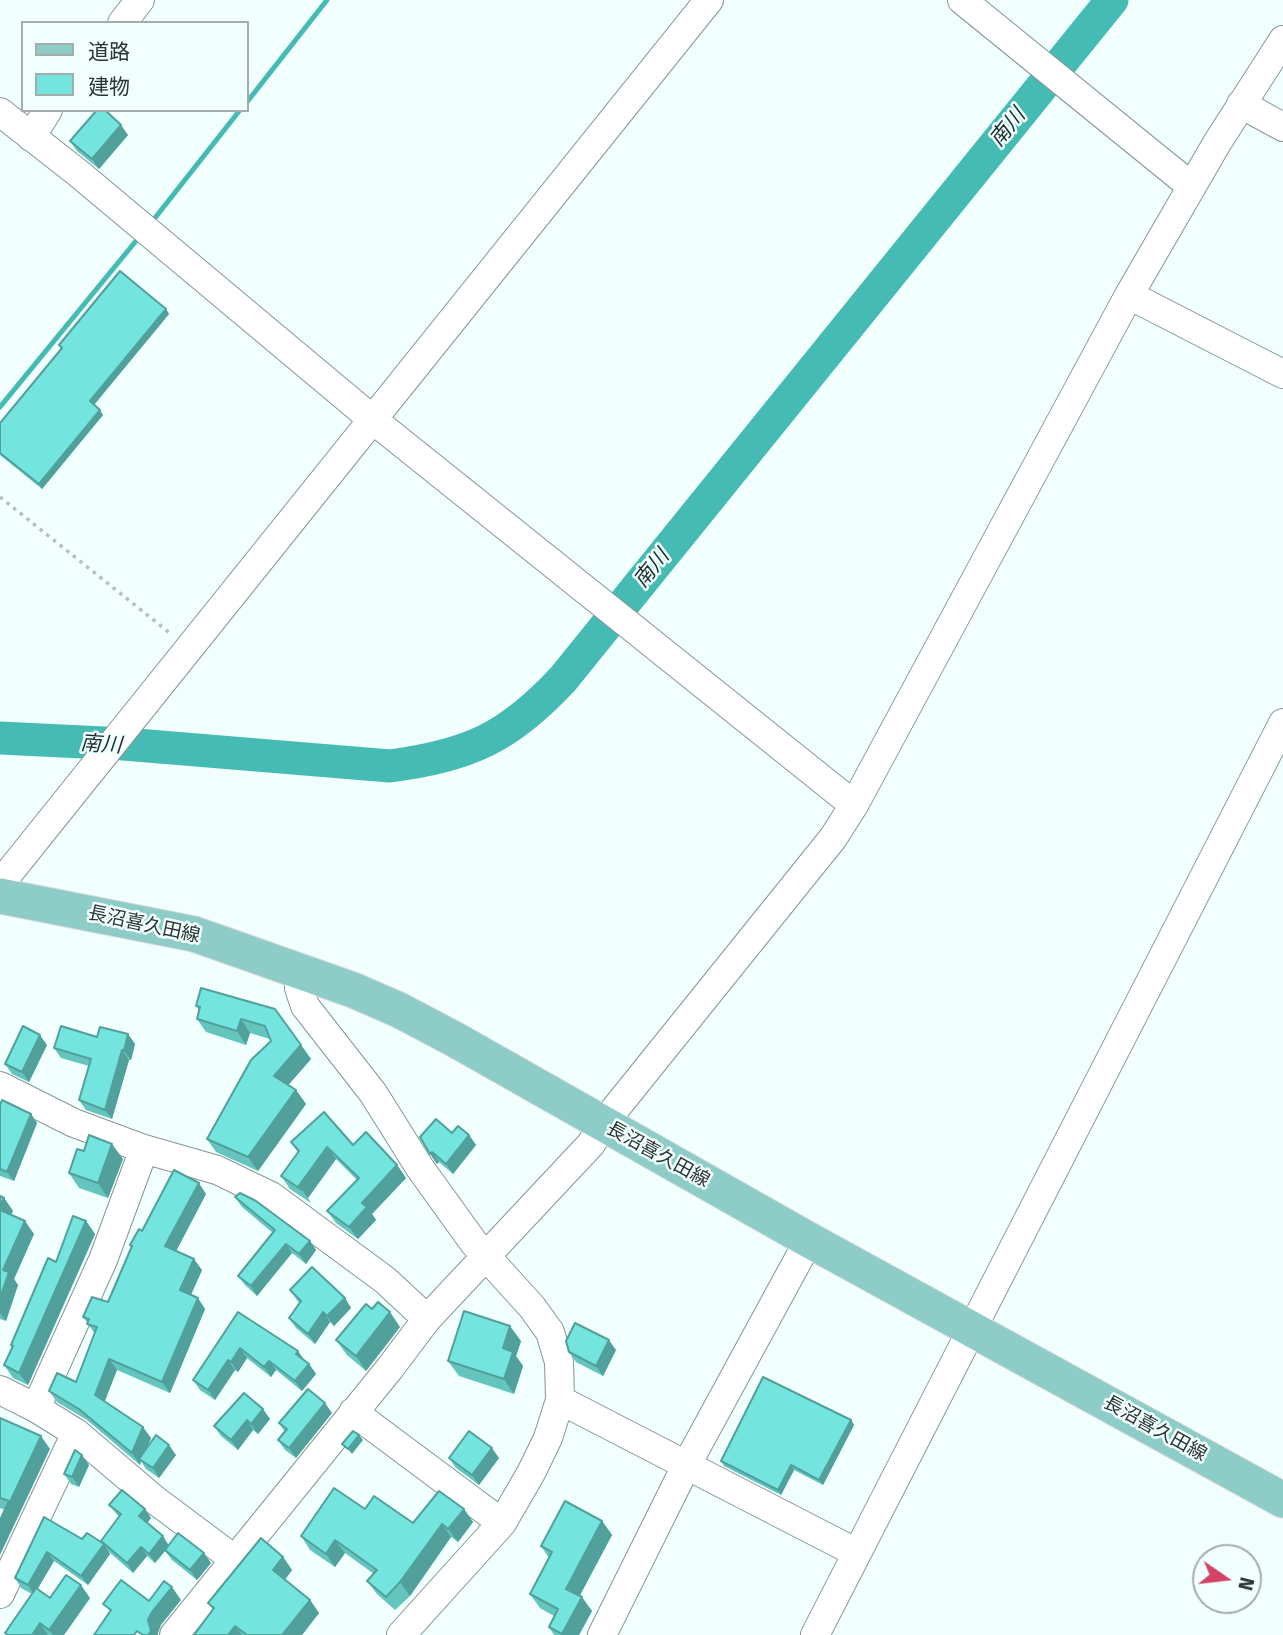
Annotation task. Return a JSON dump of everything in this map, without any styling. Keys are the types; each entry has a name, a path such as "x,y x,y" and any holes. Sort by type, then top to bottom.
{"main road":[{"name":"長沼喜久田線","path":"0,896 194,934 299,969 399,1010 809,1240 1283,1500"}],"street":[{"path":"123,21 140,0"},
{"path":"0,884 709,0"},
{"path":"962,0 1191,186"},
{"path":"174,1635 427,1319 591,1144 604,1124 816,862 854,805 1129,295 1191,186 1283,40"},
{"path":"1241,104 1283,127"},
{"path":"0,112 78,173 372,419 854,805"},
{"path":"31,137 47,112"},
{"path":"1129,295 1283,374"},
{"path":"815,1635 1283,723"},
{"path":"299,969 299,988 304,1006 373,1093 420,1168 486,1258 532,1307 550,1332 559,1362 560,1400 548,1437 502,1522 401,1635"},
{"path":"0,1086 74,1123 144,1149 217,1170 271,1196 385,1280 427,1319"},
{"path":"36,1408 103,1260 144,1149"},
{"path":"602,1635 686,1466 809,1240"},
{"path":"0,1390 76,1433 155,1500 234,1559"},
{"path":"560,1400 857,1553"},
{"path":"353,1412 502,1522"},
{"path":"0,1594 76,1433"}],"path":[{"path":"0,497 176,638 186,652"}],"building":[{"path":"95,112 107,112 121,125 92,159 70,141"},
{"path":"120,271 166,309 90,401 100,410 39,484 0,453 0,423 62,348 59,345"},
{"path":"201,988 275,1009 301,1045 274,1076 296,1090 248,1157 207,1139 251,1060 271,1041 265,1026 241,1019 237,1031 197,1019 200,1007 196,1006"},
{"path":"23,1026 40,1035 22,1072 5,1064"},
{"path":"61,1026 97,1037 100,1027 128,1034 105,1110 79,1100 91,1059 54,1048"},
{"path":"2,1100 31,1114 7,1172 0,1169"},
{"path":"324,1112 353,1145 366,1132 397,1165 362,1203 367,1207 349,1227 327,1211 359,1178 327,1147 298,1187 302,1190 281,1176 299,1151 291,1142"},
{"path":"436,1119 452,1133 458,1126 469,1135 446,1164 432,1152 430,1154 420,1137"},
{"path":"89,1135 112,1144 98,1183 69,1173 77,1149 84,1151"},
{"path":"174,1170 199,1183 165,1246 194,1259 180,1290 198,1298 162,1382 109,1359 95,1395 143,1427 132,1453 79,1409 49,1391 57,1373 76,1382 97,1327 87,1324 89,1319 83,1317 92,1297 108,1302 132,1246 130,1245 139,1229 142,1231"},
{"path":"240,1193 256,1201 310,1241 299,1254 286,1244 251,1286 238,1276 275,1230 235,1197"},
{"path":"0,1210 25,1221 3,1270 9,1272 0,1298"},
{"path":"73,1216 86,1221 19,1373 4,1365 48,1258 56,1262"},
{"path":"312,1267 345,1298 327,1316 323,1312 308,1334 289,1318 301,1301 290,1290"},
{"path":"378,1302 390,1312 356,1356 336,1340 366,1304 372,1309"},
{"path":"464,1311 510,1326 503,1348 513,1352 504,1379 448,1361"},
{"path":"238,1312 298,1351 296,1354 309,1364 295,1381 269,1361 264,1367 240,1348 231,1362 228,1360 208,1390 193,1380"},
{"path":"575,1323 609,1340 596,1366 569,1352 566,1341"},
{"path":"763,1377 851,1420 819,1480 791,1465 778,1490 721,1461"},
{"path":"308,1389 325,1403 289,1448 278,1440 287,1429 279,1423"},
{"path":"244,1393 263,1409 251,1424 247,1420 231,1440 214,1426"},
{"path":"0,1418 41,1436 0,1523 9,1501 0,1498"},
{"path":"353,1431 359,1435 348,1449 342,1444"},
{"path":"469,1431 492,1448 472,1475 449,1458"},
{"path":"156,1435 169,1445 153,1468 139,1459"},
{"path":"75,1450 82,1455 72,1477 64,1474"},
{"path":"334,1488 365,1509 374,1496 413,1523 439,1491 464,1509 448,1529 442,1524 386,1597 367,1581 377,1570 335,1540 326,1554 301,1536"},
{"path":"122,1490 145,1509 139,1516 163,1536 149,1554 141,1547 127,1563 101,1541 121,1514 109,1505"},
{"path":"565,1501 602,1521 566,1589 582,1597 562,1634 549,1627 558,1609 530,1594 552,1552 541,1546"},
{"path":"44,1517 82,1539 87,1533 104,1544 81,1576 47,1552 28,1585 15,1578"},
{"path":"178,1533 204,1553 190,1570 165,1550"},
{"path":"261,1538 283,1557 273,1570 310,1600 282,1635 247,1635 235,1626 228,1635 194,1635 214,1608 208,1603"},
{"path":"66,1575 81,1585 49,1630 40,1623 32,1635 5,1633 36,1588 50,1598"},
{"path":"121,1580 149,1601 164,1581 172,1587 148,1620 151,1631 148,1635 137,1631 134,1635 94,1635 111,1610 103,1604"}],"waterway":[{"path":"248,101 327,0"},
{"name":"南川","path":"0,738 124,744 390,766 443,756 505,730 563,679 1112,0"},
{"path":"151,223 238,112"},
{"path":"0,407 140,236"}]}
